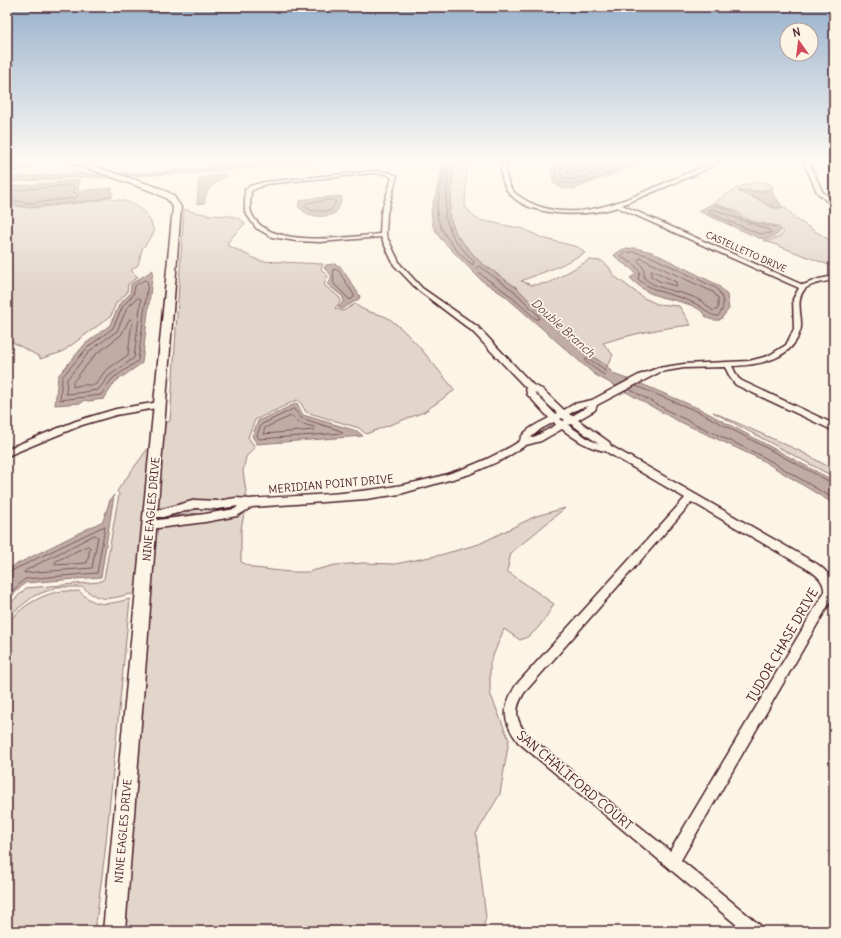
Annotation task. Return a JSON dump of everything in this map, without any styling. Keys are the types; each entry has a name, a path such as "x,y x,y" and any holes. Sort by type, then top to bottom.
{"street":[{"name":"NINE EAGLES DRIVE","path":"114,931 150,520 175,204"},
{"name":"TUDOR CHASE DRIVE","path":"248,204 248,215 250,219 260,229 275,236 308,240 383,235"},
{"name":"TUDOR CHASE DRIVE","path":"387,204 384,213 383,235 392,257 404,274 420,289 475,329 530,387 530,392 535,399 559,416 571,420 606,444 607,448"},
{"path":"528,204 548,210 570,212 589,212 619,204"},
{"name":"CASTELLETTO DRIVE","path":"616,205 803,287"},
{"path":"803,287 821,280 834,278"},
{"name":"MERIDIAN POINT DRIVE","path":"524,442 524,438 538,427 584,404 594,403 658,370 684,366 750,363 770,358 789,346 798,329 796,299 803,287"},
{"path":"728,365 735,379 739,383 834,428"},
{"name":"MERIDIAN POINT DRIVE","path":"150,520 163,513 196,504 217,505 236,502 250,503 366,495 400,490 467,472 501,457 524,442 538,439 592,408 594,403"},
{"path":"7,454 79,423 116,412 159,405"},
{"name":"TUDOR CHASE DRIVE","path":"559,416 562,424 586,441 601,448 607,448 813,567 827,579 830,588 829,594 672,862"},
{"name":"SAN CHALIFORD COURT","path":"691,497 520,690 512,700 510,715 514,728 522,738 756,931"},
{"name":"MERIDIAN POINT DRIVE","path":"150,520 237,512 250,503"}],"shaded area":[{"path":"71,204 131,204 145,214 154,233 142,249 138,265 131,270 138,277 128,284 127,293 116,303 111,316 62,352 40,359 40,357 7,339 7,205 32,208"},
{"path":"450,204 465,204 465,206 474,217 479,220 524,229 542,238 578,247 585,253 557,267 521,281 532,285 549,283 589,260 602,261 609,267 614,276 644,298 657,304 679,306 691,325 647,332 603,343 613,355 607,366 584,351 549,320 517,288 480,262 457,236 449,216"},
{"path":"715,204 764,204 773,208 784,207 799,221 834,243 834,267 763,240 775,239 784,232 777,226 755,222 734,210"},
{"path":"184,209 205,214 234,217 242,220 245,223 227,245 260,261 323,264 321,269 328,276 324,285 339,297 341,301 335,308 343,311 355,304 360,308 387,317 400,327 417,344 455,390 424,412 366,434 359,428 306,412 297,400 255,420 248,437 255,447 246,457 243,471 247,499 241,529 241,562 254,568 290,572 308,572 335,565 363,563 395,564 440,555 479,544 536,516 565,508 511,553 507,571 554,604 548,615 536,630 526,638 520,640 504,629 490,663 490,693 509,740 500,794 476,834 486,918 482,931 123,931 155,529 195,523 196,513 155,519 176,515 197,507 195,499 175,506 156,509 162,429 167,422 170,421"},
{"path":"713,412 802,452 834,470 834,477"},
{"path":"151,444 135,598 134,595 131,594 110,598 100,598 94,596 82,587 57,587 34,596 7,617 7,607 26,588 99,582 104,579 119,494 117,491"},
{"path":"60,591 79,591 92,601 103,604 130,599 105,852 95,931 7,931 7,624 23,608 36,600"}],"water":[{"path":"7,204 61,204 31,207"},
{"path":"299,204 340,204 334,214 327,216 311,215 306,213 298,206"},
{"path":"433,204 450,204 449,216 457,236 480,262 517,288 549,320 584,351 607,366 613,374 644,385 700,409 834,481 834,504 760,459 674,419 594,374 505,296 481,280 440,238 433,226 431,212"},
{"path":"712,204 732,210 742,218 754,223 776,227 781,231 771,238 759,238 698,211"},
{"path":"767,204 780,204 782,206 776,208"},
{"path":"635,248 652,252 718,285 727,295 729,309 720,320 711,320 697,308 651,294 630,278 636,274 634,271 614,255 623,249"},
{"path":"334,264 340,266 360,296 359,299 342,309 338,307 344,301 342,296 327,284 331,280 331,275 324,268 326,265"},
{"path":"153,270 142,363 115,382 104,399 89,401 83,400 82,403 55,405 58,376 85,344 110,325 120,303 130,294 131,284"},
{"path":"297,403 303,415 357,431 363,436 257,444 252,436 258,421"},
{"path":"114,495 101,577 25,583 7,601 7,569 103,521 110,500"}],"water label":[{"name":"Double Branch","path":"563,328"}]}
